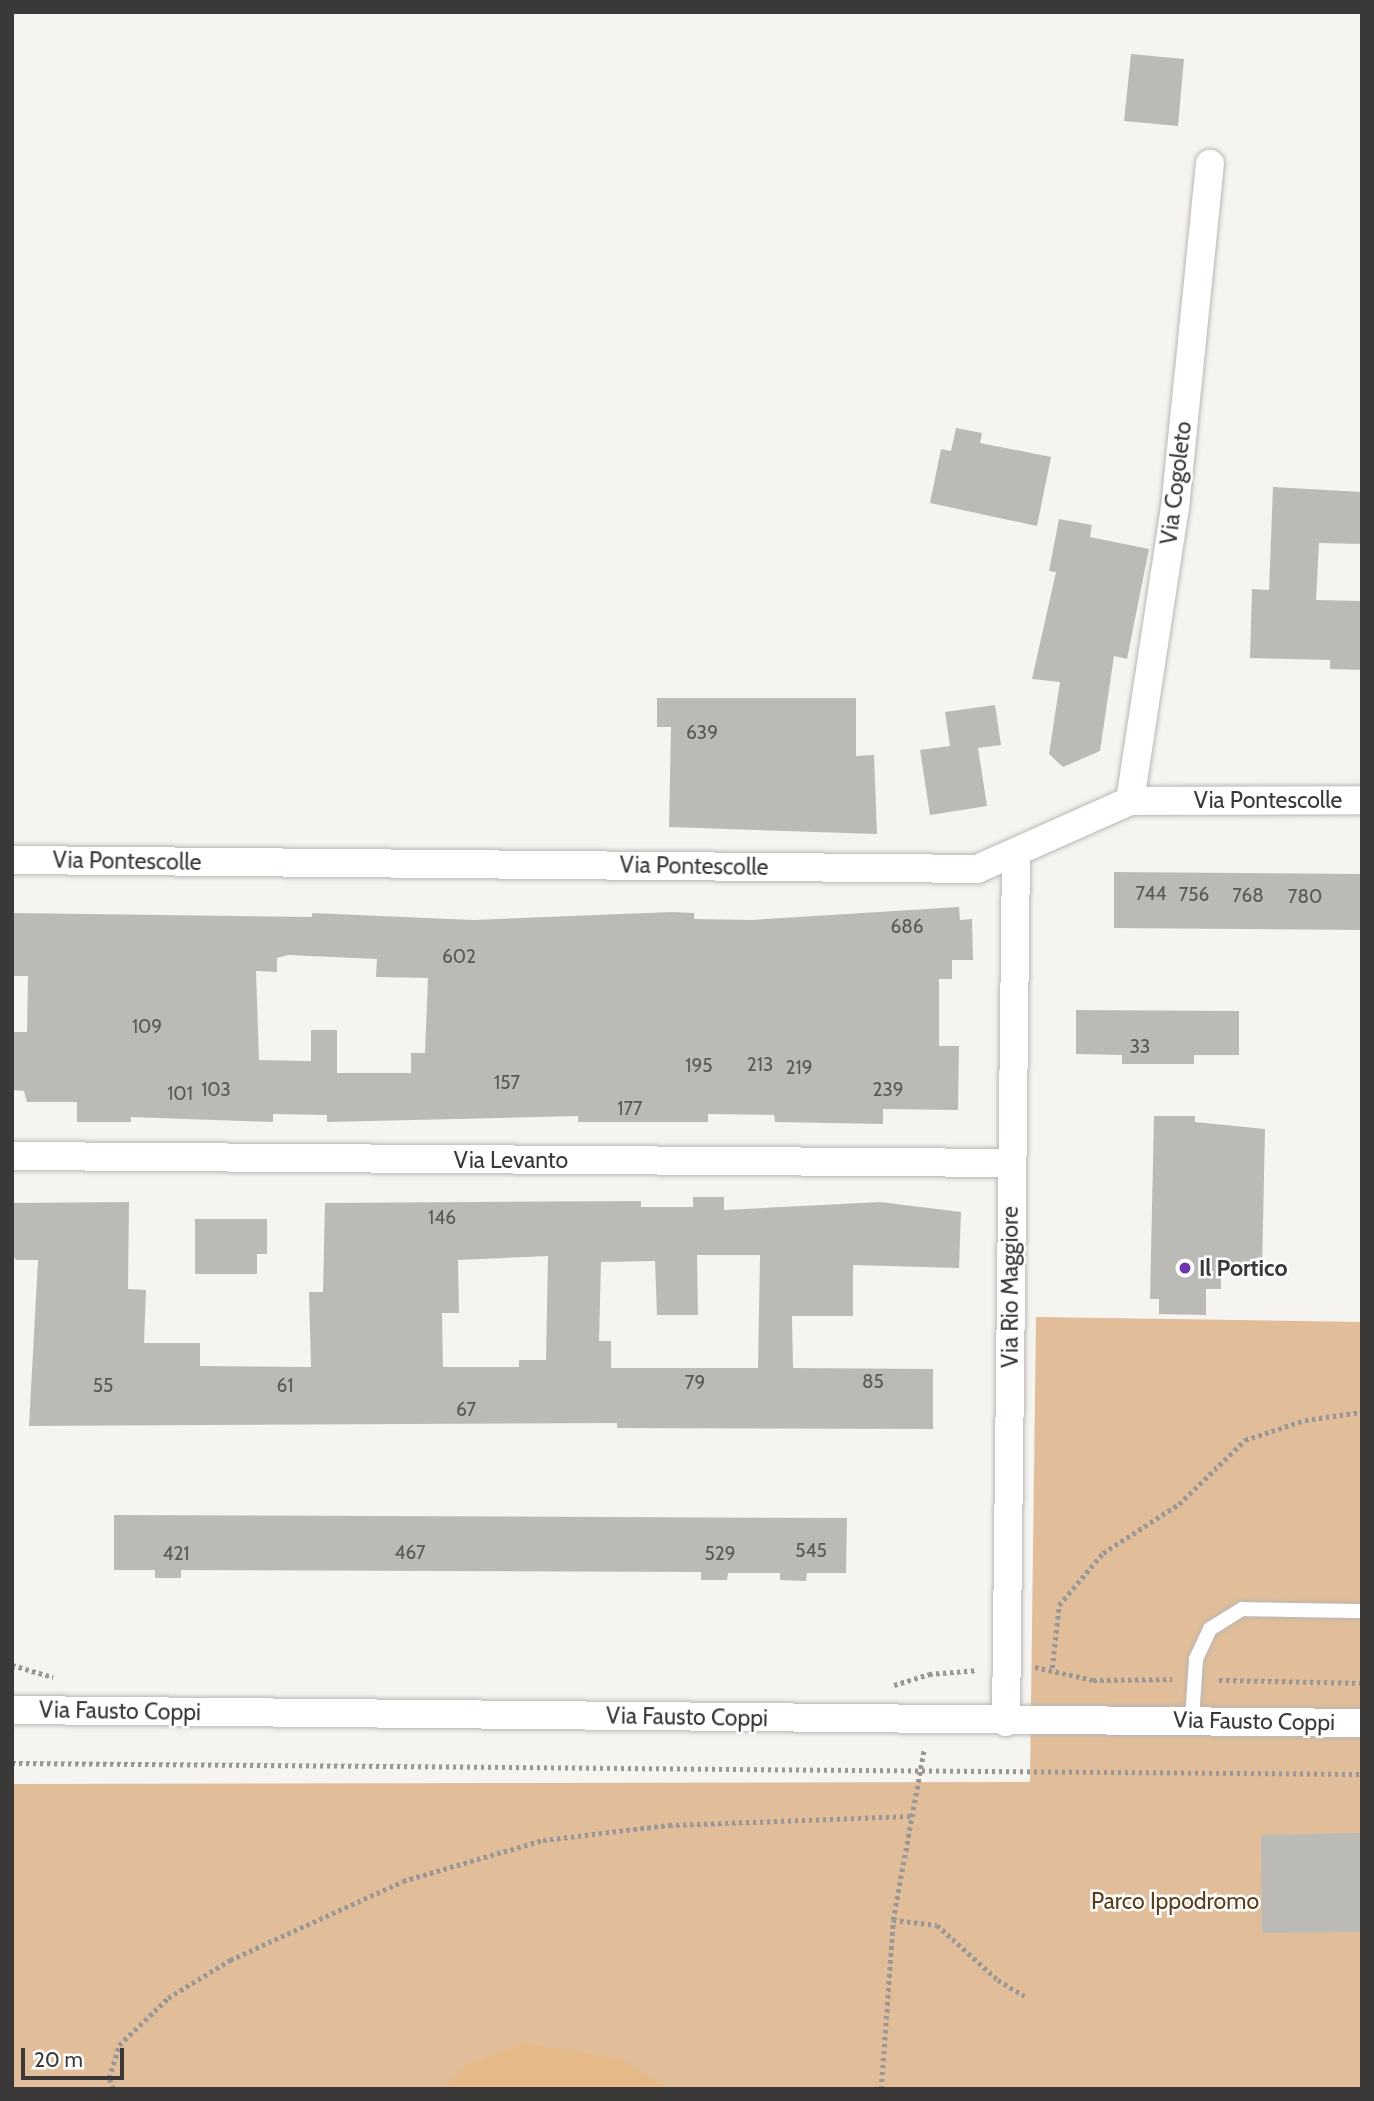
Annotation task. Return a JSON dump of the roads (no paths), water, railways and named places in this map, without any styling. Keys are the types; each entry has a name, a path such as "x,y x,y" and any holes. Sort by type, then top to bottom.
{"street":[{"name":"Via Cogoleto","path":"1130,801 1175,508 1210,164"},
{"name":"Via Pontescolle","path":"12,860 977,869 1130,801 1362,800"},
{"name":"Via Rio Maggiore","path":"1006,1722 1009,1667 1010,1163 1016,853"},
{"name":"Via Levanto","path":"12,1156 1010,1163"},
{"name":"Via Fausto Coppi","path":"12,1710 1006,1722 1192,1720 1362,1723"}],"lane":[{"path":"1192,1720 1196,1659 1210,1629 1241,1609 1362,1611"}],"place":[{"name":"Il Portico","path":"1185,1268"}],"park label":[{"name":"Parco Ippodromo","path":"1175,1901"}]}
